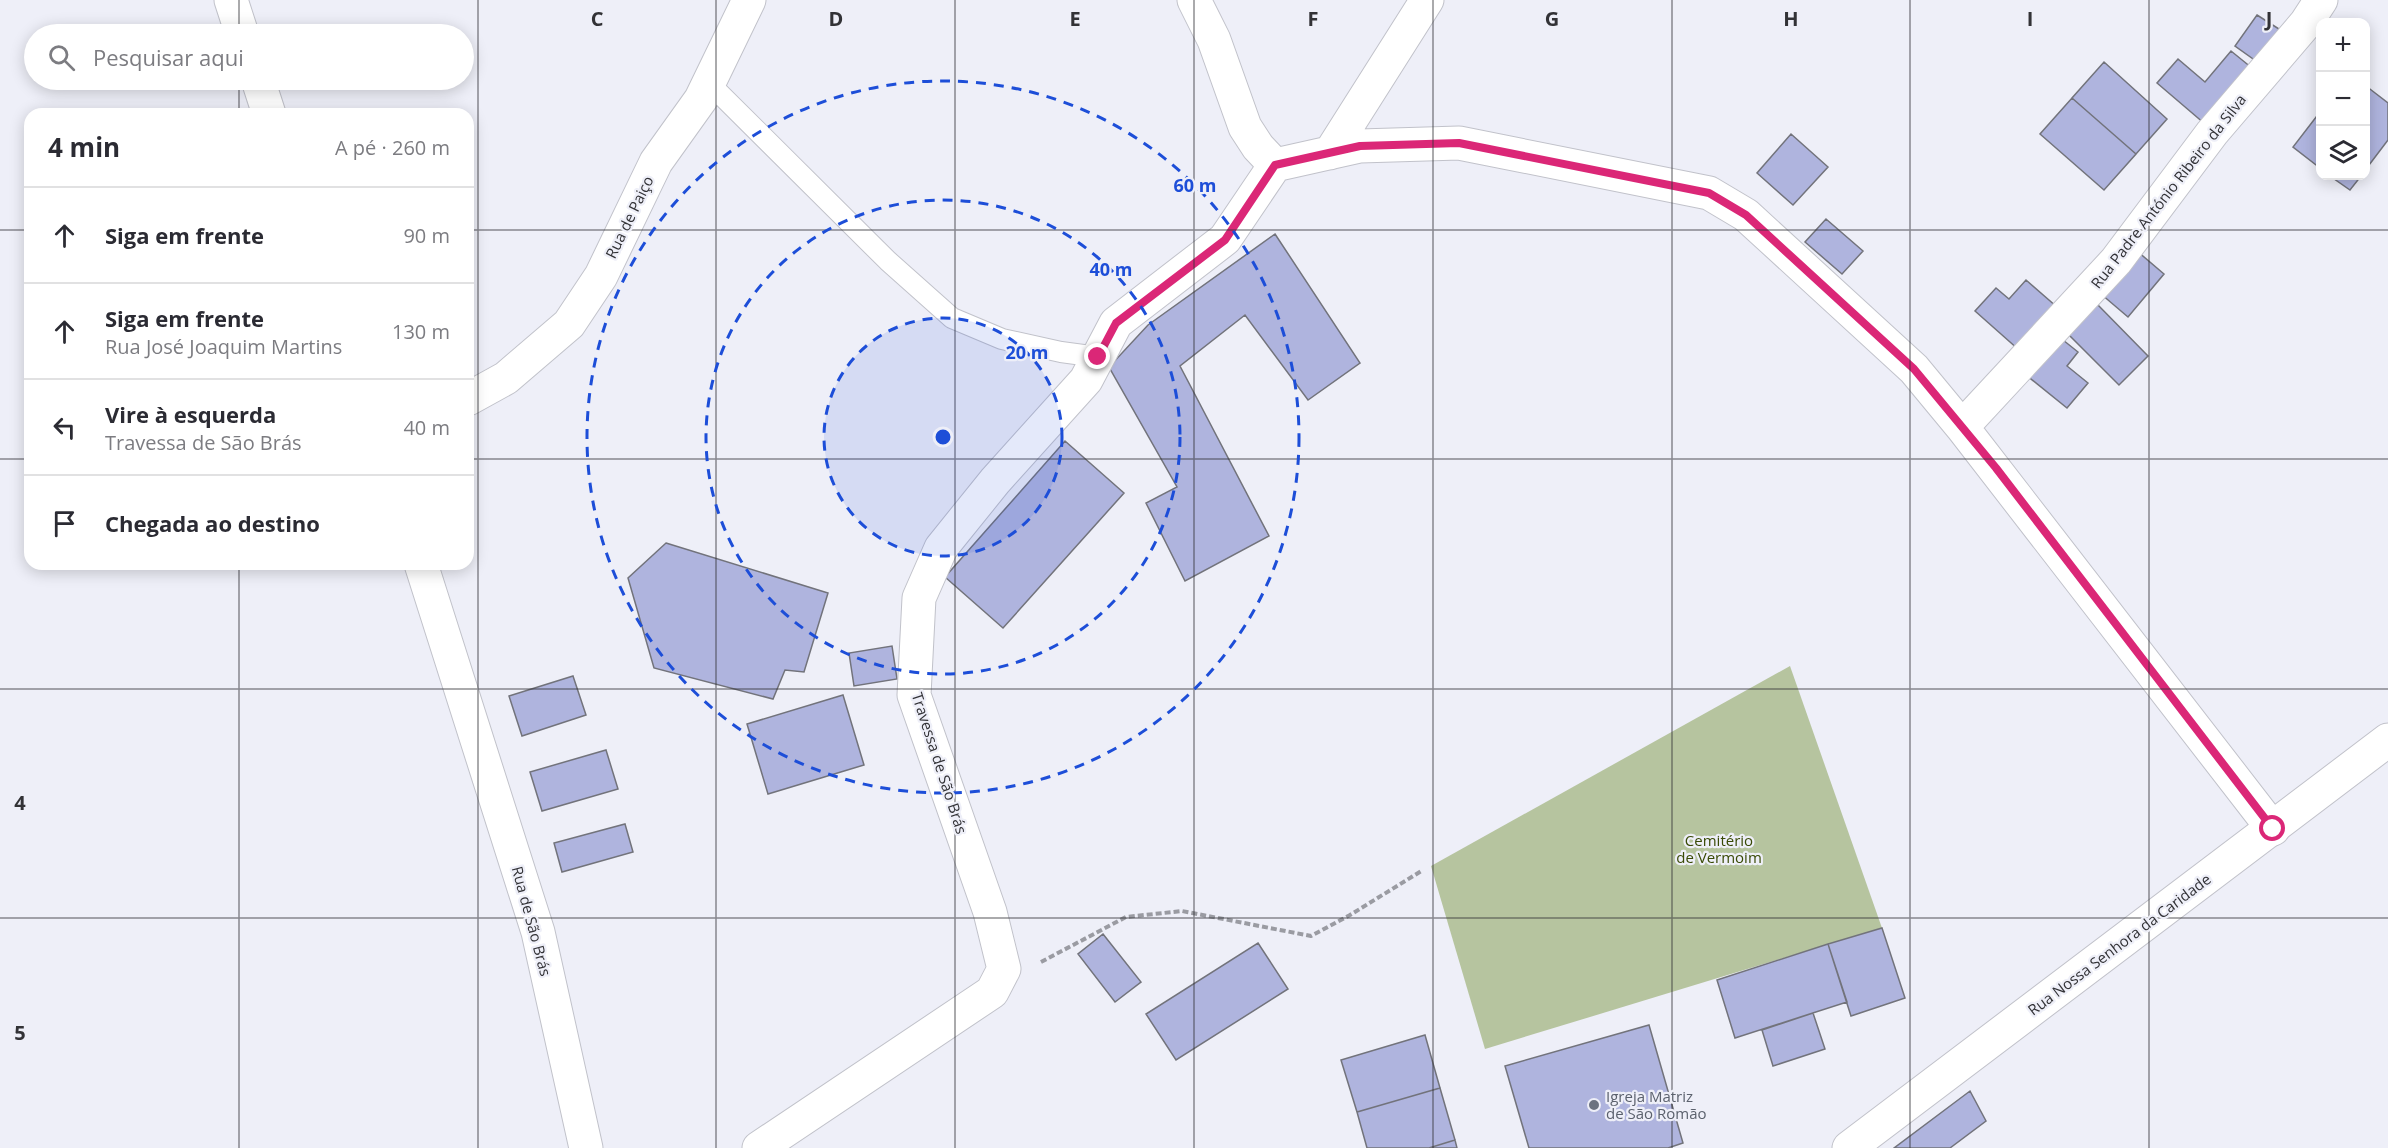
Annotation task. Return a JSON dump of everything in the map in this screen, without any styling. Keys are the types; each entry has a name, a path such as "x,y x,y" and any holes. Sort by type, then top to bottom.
{"street":[{"path":"231,0 239,24"},
{"name":"Rua de Paiço","path":"474,396 506,378 569,324 601,276 656,162 701,99 750,0"},
{"path":"1194,0 1214,40 1245,127 1258,147 1275,165 1360,146 1459,143 1709,193 1746,215 1914,369 1962,427 2273,829"},
{"path":"1330,153 1427,0"},
{"name":"Rua Padre António Ribeiro da Silva","path":"1962,427 2116,261 2212,133 2306,23 2320,0"},
{"path":"261,90 267,108"},
{"name":"Travessa de São Brás","path":"992,992 1004,969 990,912 914,695 919,598 940,548 995,481 1086,380 1116,323 1225,240 1275,165"},
{"name":"Rua de São Brás","path":"423,570 538,932 586,1148"},
{"name":"Rua Nossa Senhora da Caridade","path":"1849,1148 2388,740"},
{"path":"759,1148 992,992"}],"lane":[{"path":"708,82 888,261 952,318 1002,339 1061,352 1098,357"}],"path":[{"path":"992,992 1057,952 1126,917 1182,910 1311,936 1423,870"}],"green space":[{"name":"Cemitério de Vermoim","path":"1790,666 1882,928 1485,1049 1431,866"}],"building":[{"path":"2257,15 2279,29 2256,61 2235,46"},
{"path":"2231,51 2252,68 2205,124 2157,83 2178,59 2205,82"},
{"path":"2104,62 2167,119 2136,154 2072,98"},
{"path":"2370,89 2388,103 2388,140 2370,164"},
{"path":"2072,98 2136,154 2104,190 2040,134"},
{"path":"2316,117 2316,165 2293,147"},
{"path":"1791,134 1828,167 1793,205 1757,173"},
{"path":"2336,180 2358,180 2350,190"},
{"path":"1826,219 1863,251 1842,274 1805,242"},
{"path":"1275,234 1360,363 1308,400 1245,315 1180,366 1269,536 1185,581 1146,503 1177,487 1109,367 1148,325"},
{"path":"2137,251 2164,274 2128,317 2101,294"},
{"path":"2026,280 2057,307 2019,350 1975,311 1996,288 2009,299"},
{"path":"2096,303 2148,356 2119,385 2066,332"},
{"path":"2058,336 2078,352 2067,366 2088,383 2067,408 2026,375"},
{"path":"1065,441 1124,493 1003,628 945,577"},
{"path":"666,543 828,593 804,672 785,670 773,699 654,668 628,578"},
{"path":"892,646 897,679 854,686 849,653"},
{"path":"573,676 586,715 522,736 509,696"},
{"path":"843,695 864,765 768,794 747,724"},
{"path":"606,750 618,789 542,811 530,772"},
{"path":"625,824 633,852 562,872 554,843"},
{"path":"1882,928 1905,998 1851,1016 1828,944"},
{"path":"1103,934 1141,982 1115,1002 1078,954"},
{"path":"1258,943 1288,989 1176,1060 1146,1014"},
{"path":"1828,944 1847,1002 1735,1038 1717,980"},
{"path":"1813,1013 1825,1049 1773,1066 1762,1030"},
{"name":"Igreja Matriz de São Romão","path":"1649,1025 1683,1143 1668,1148 1529,1148 1505,1066"},
{"path":"1425,1035 1440,1088 1357,1112 1341,1060"},
{"path":"1440,1088 1455,1140 1429,1148 1367,1148 1357,1112"},
{"path":"1970,1091 1986,1121 1950,1148 1894,1148"},
{"path":"1455,1140 1457,1148 1429,1148"}],"place":[{"name":"Igreja Matriz de São Romão","path":"1594,1105"}],"route":[{"path":"1098,357 1116,323 1225,240 1275,165 1360,146 1459,143 1709,193 1746,215 1914,369 1996,468 2273,829"}]}
